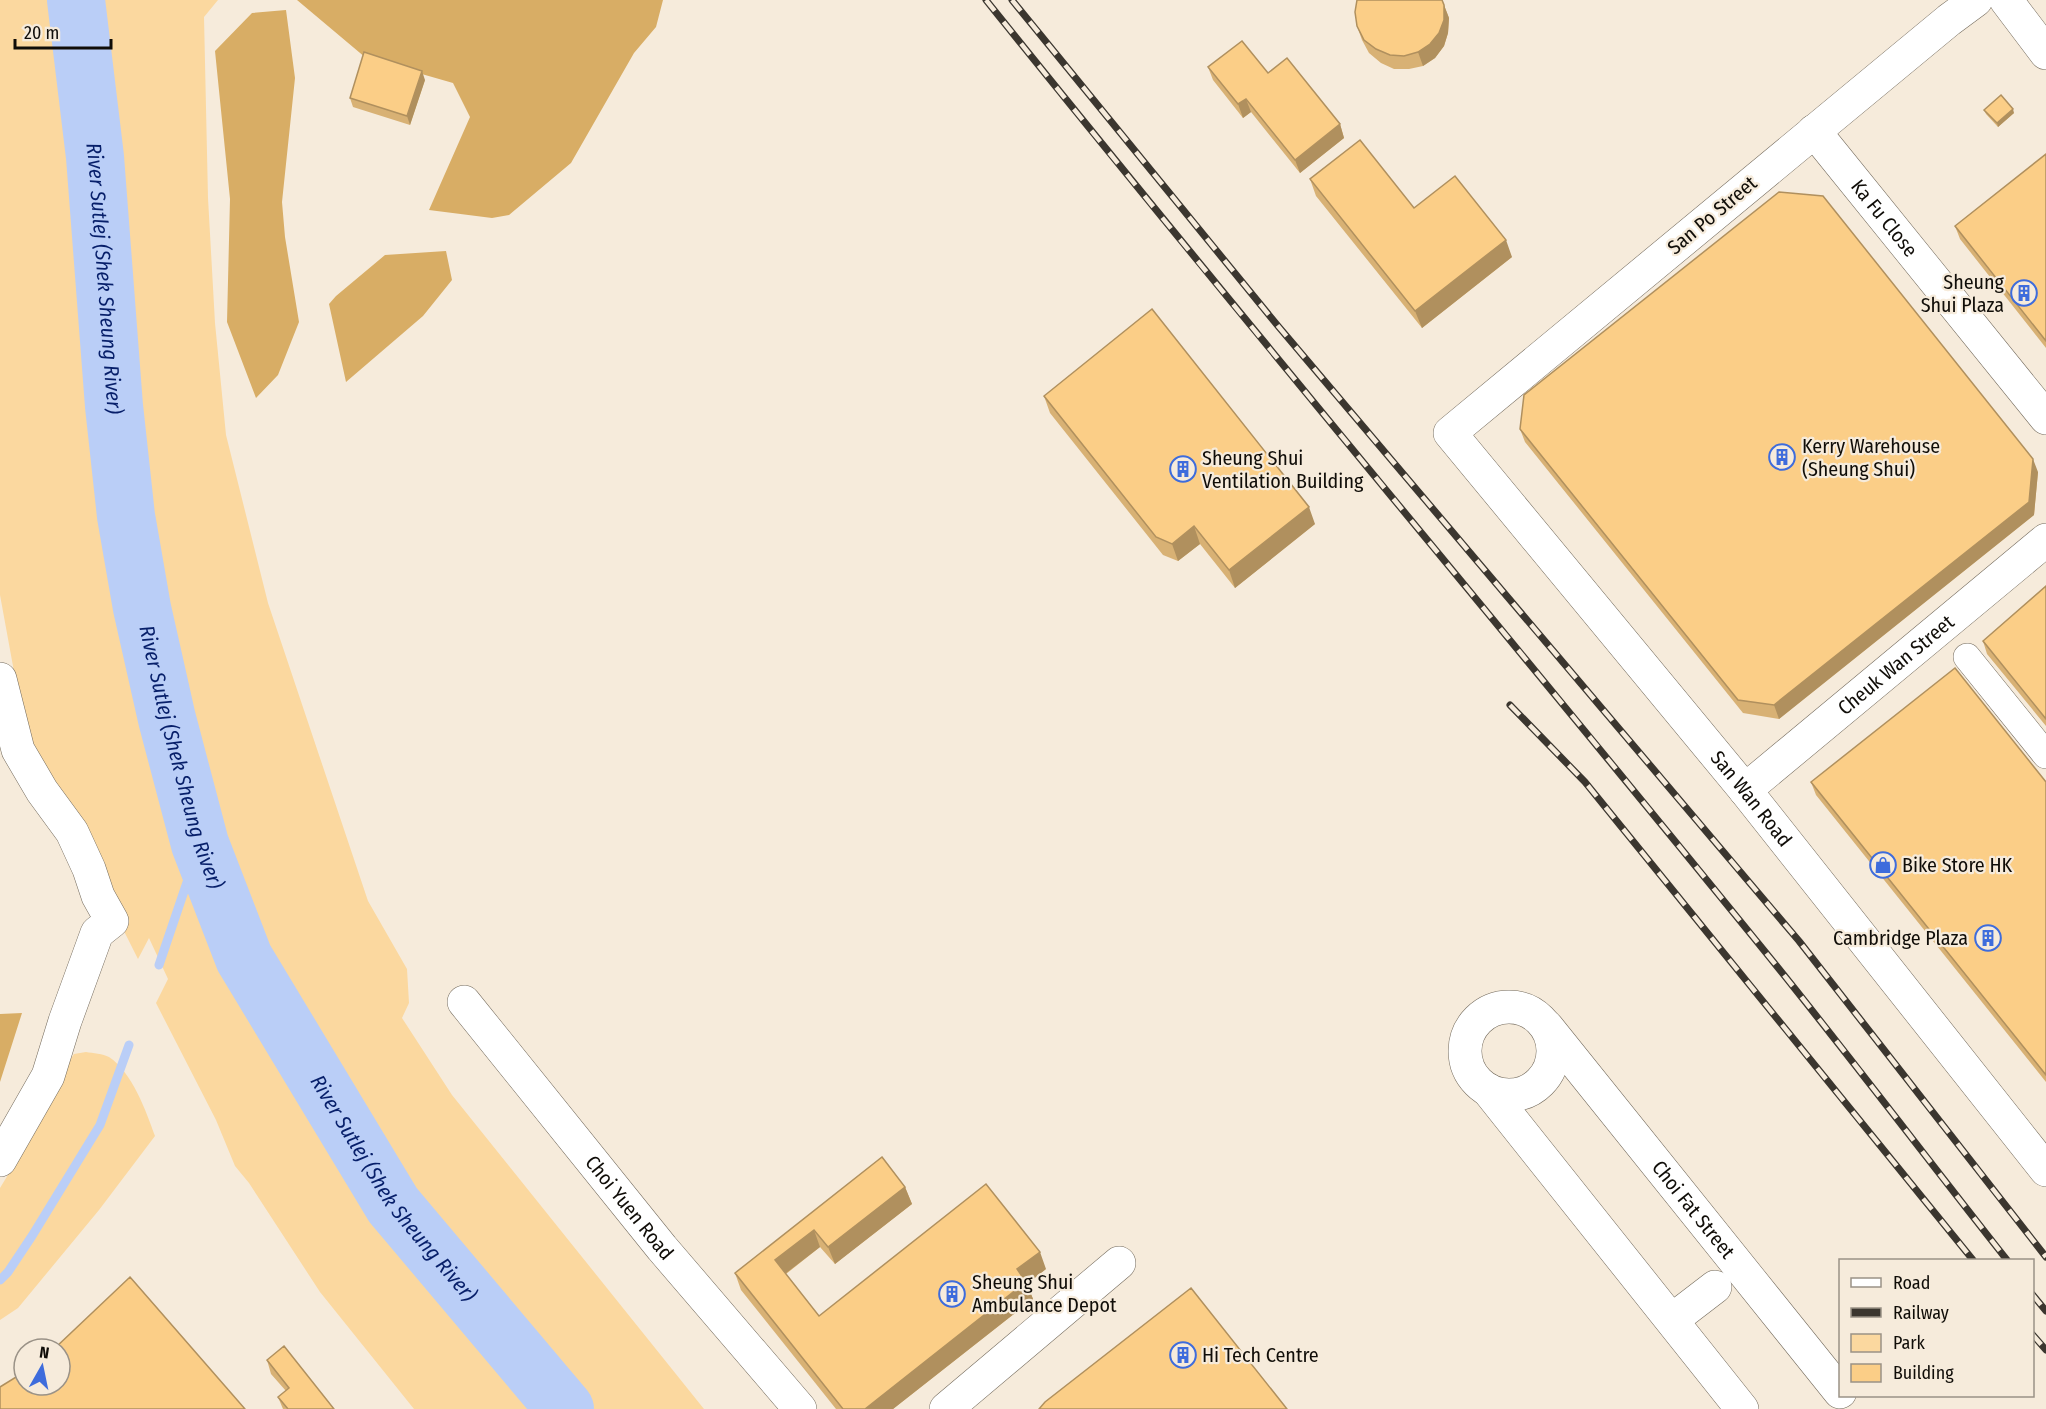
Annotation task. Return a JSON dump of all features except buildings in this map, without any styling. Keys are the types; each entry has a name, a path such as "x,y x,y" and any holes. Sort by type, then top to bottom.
{"street":[{"name":"San Po Street","path":"1450,433 1814,131 1976,0"},
{"path":"2006,0 2046,53"},
{"name":"Ka Fu Close","path":"1814,131 2046,418"},
{"name":"San Wan Road","path":"1450,433 1745,790 2046,1170"},
{"name":"Cheuk Wan Street","path":"1745,790 2046,540"},
{"path":"1967,657 2046,755"},
{"path":"0,680 18,750 42,791 72,832 89,869 98,896 112,921 97,933 48,1076 0,1160"},
{"name":"Choi Yuen Road","path":"465,1002 662,1248 800,1409"},
{"name":"Choi Fat Street","path":"1742,1409 1488,1090 1476,1080 1468,1068 1465,1054 1466,1039 1472,1026 1482,1015 1496,1008 1510,1006 1525,1008 1538,1016 1839,1392"},
{"path":"1488,1090 1501,1095 1516,1095 1542,1082 1550,1069 1554,1055 1553,1041 1547,1027"},
{"path":"946,1409 1119,1263"},
{"path":"1672,1320 1715,1287"}],"green space":[{"path":"0,0 218,0 204,17 208,198 215,323 226,435 268,603 368,901 407,969 409,1003 402,1018 452,1095 704,1409 414,1409 320,1292 249,1183 235,1166 216,1120 156,1003 168,979 149,938 138,959 31,746 17,688 0,595"},
{"path":"86,1052 109,1057 125,1072 137,1093 155,1136 99,1210 18,1308 0,1320 0,1188 49,1107 62,1072 74,1054"}],"shaded area":[{"path":"297,0 663,0 656,27 634,53 571,163 509,215 492,218 429,210 470,117 453,83 366,58"},
{"path":"286,10 295,78 282,202 285,237 299,322 278,375 256,398 227,322 230,199 215,51 252,13"},
{"path":"446,251 452,280 423,316 346,382 329,304 385,255"},
{"path":"22,1013 0,1082 0,1014"}],"waterway":[{"name":"River Sutlej (Shek Sheung River)","path":"76,0 95,157 114,406 126,516 142,608 167,719 200,844 244,958 393,1205 565,1409"},
{"path":"159,965 200,844"},
{"path":"0,1280 32,1236 100,1125 129,1045"}],"railway":[{"path":"986,0 1771,959 2006,1259"},
{"path":"1012,0 1278,326 1799,941 2046,1257"},
{"path":"1510,705 1585,782 1972,1259"},
{"path":"2034,1296 2046,1311"},
{"path":"2034,1336 2046,1350"}],"place":[{"name":"Sheung Shui Plaza","path":"2024,293"},
{"name":"Kerry Warehouse (Sheung Shui)","path":"1782,457"},
{"name":"Sheung Shui Ventilation Building","path":"1183,469"},
{"name":"Bike Store HK","path":"1883,865"},
{"name":"Cambridge Plaza","path":"1988,938"},
{"name":"Sheung Shui Ambulance Depot","path":"952,1294"},
{"name":"Hi Tech Centre","path":"1183,1355"}]}
